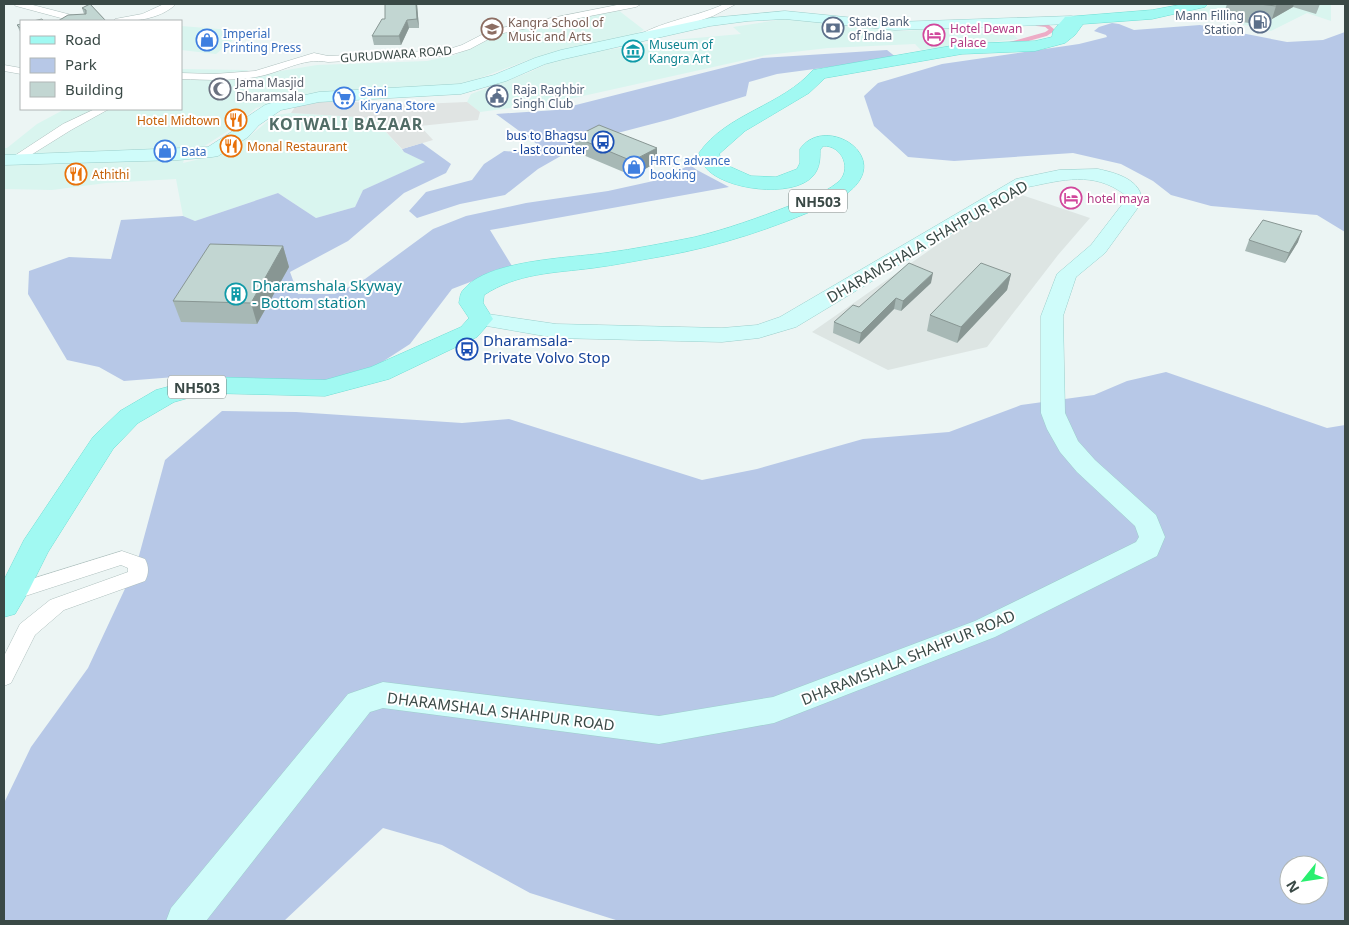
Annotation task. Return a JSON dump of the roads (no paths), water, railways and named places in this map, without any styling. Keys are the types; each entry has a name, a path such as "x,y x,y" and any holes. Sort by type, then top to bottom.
{"main road":[{"path":"9,160 178,155 212,152 242,133 253,121 271,108 302,100 461,89 500,78 540,61 710,22 748,17 785,15 895,26 1145,17 1200,4"},
{"name":"NH503","path":"8,598 35,548 103,443 129,417 165,396 205,385 325,388 380,373 469,332 481,319 471,304 473,292 485,283 506,275 539,267 606,259 700,242 775,219 811,204 846,186 856,168 854,159 846,148 829,141 820,141 811,146 809,153 810,162 806,172 793,179 770,184 746,180 719,170 712,164 709,153 721,139 757,115 790,99 812,84 818,74 962,49 1035,46 1059,40 1070,32 1075,20"},
{"name":"DHARAMSHALA SHAHPUR ROAD","path":"184,921 359,703 384,695 659,730 774,710 985,629 1147,549 1152,537 1147,522 1093,472 1070,446 1059,429 1053,413 1052,316 1067,274 1098,249 1133,202 1132,192 1110,178 1098,174 1070,174 1022,183 788,322 759,331 722,335 556,331 481,319"}],"street":[{"path":"19,4 79,20"},
{"path":"127,20 145,16 171,4"},
{"name":"GURUDWARA ROAD","path":"182,76 223,77 256,74 314,56 328,59 447,52 466,47 495,32 569,13 636,4"},
{"path":"642,37 654,31 720,10 731,4"},
{"path":"4,68 20,71"},
{"path":"9,160 67,126 101,110"},
{"path":"4,677 27,630 57,606 138,576 138,564 122,558 8,598"}],"waterway":[{"path":"1010,44 1046,34 1052,30 1046,25 1037,24"}],"place":[{"name":"Mann Filling Station","path":"1260,22"},
{"name":"State Bank of India","path":"833,28"},
{"name":"Kangra School of Music and Arts","path":"492,29"},
{"name":"Hotel Dewan Palace","path":"934,35"},
{"name":"Imperial Printing Press","path":"207,40"},
{"name":"Museum of Kangra Art","path":"633,51"},
{"name":"Jama Masjid Dharamsala","path":"220,89"},
{"name":"Raja Raghbir Singh Club","path":"497,96"},
{"name":"Saini Kiryana Store","path":"344,98"},
{"name":"Hotel Midtown","path":"236,120"},
{"name":"bus to Bhagsu - last counter","path":"603,142"},
{"name":"Monal Restaurant","path":"231,146"},
{"name":"Bata","path":"165,151"},
{"name":"HRTC advance booking","path":"634,167"},
{"name":"Athithi","path":"76,174"},
{"name":"hotel maya","path":"1071,198"},
{"name":"Dharamshala Skyway - Bottom station","path":"236,294"},
{"name":"Dharamsala- Private Volvo Stop","path":"467,349"}],"district":[{"name":"KOTWALI BAZAAR","path":"346,124"}]}
